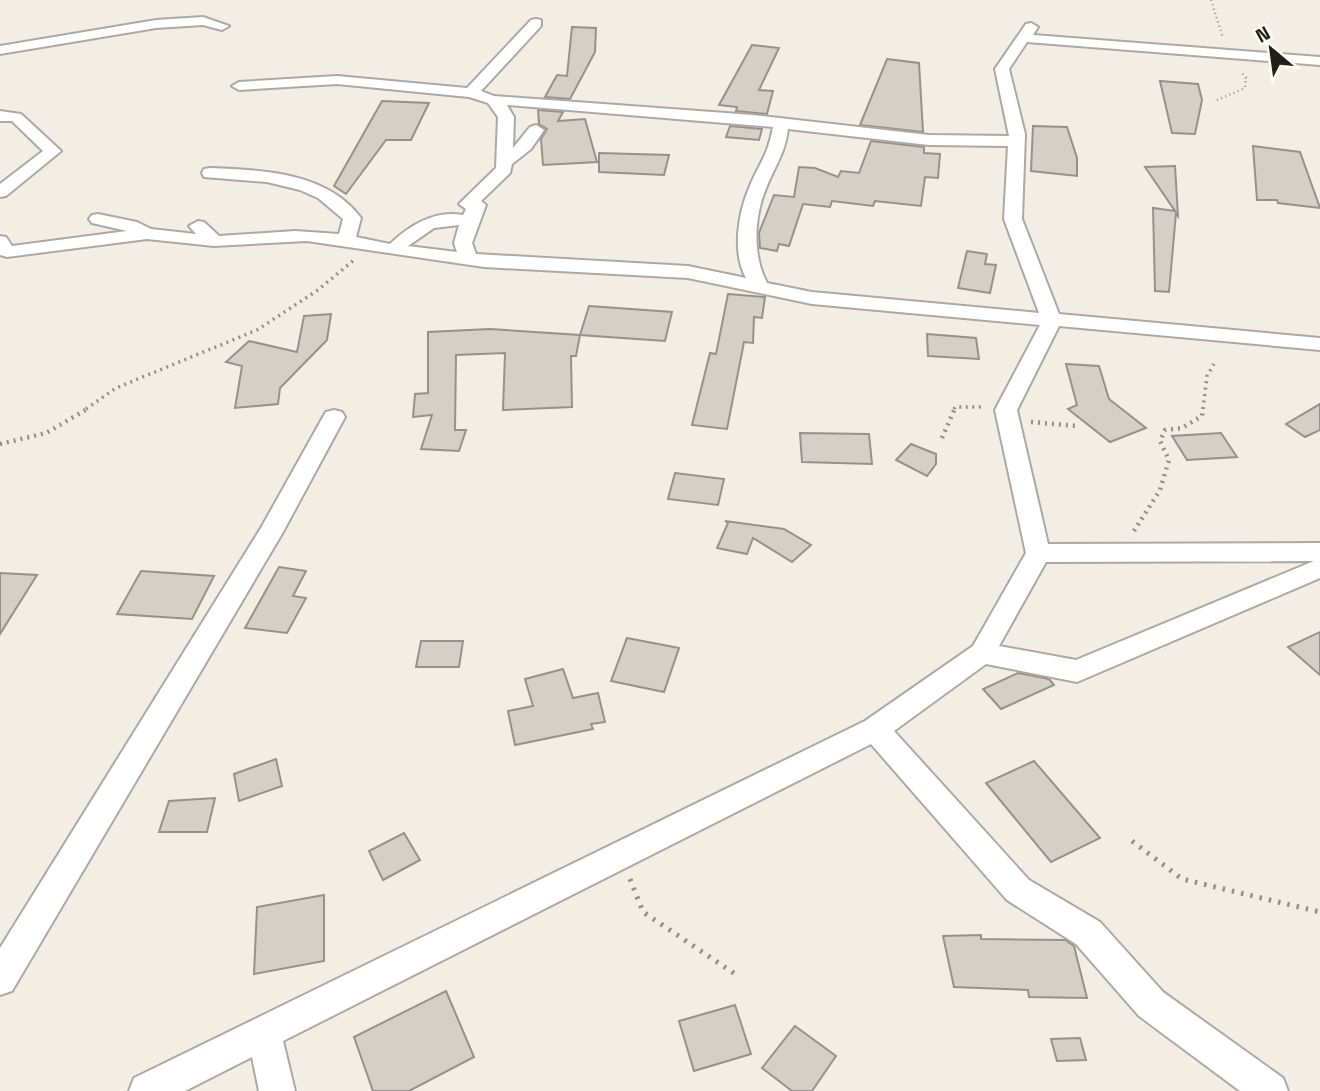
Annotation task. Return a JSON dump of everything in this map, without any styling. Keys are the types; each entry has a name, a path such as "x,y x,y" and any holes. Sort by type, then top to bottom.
{"street":[{"path":"0,50 156,24 203,21 222,26"},
{"path":"471,93 536,23"},
{"path":"146,1091 875,729 982,653 1038,553 1006,410 1052,321 1013,219 1017,141 1002,69 1027,33 1320,61"},
{"path":"239,86 337,79 471,93 493,100 781,123 946,141 1017,141"},
{"path":"468,259 463,243 477,205 468,204 503,169 504,163 506,117 501,107 493,100"},
{"path":"590,119 616,117 635,111"},
{"path":"0,116 16,117 53,151 0,192"},
{"path":"760,287 749,267 747,243 750,216 757,188 777,150 781,123"},
{"path":"504,163 525,146 536,130"},
{"path":"210,173 277,178 327,194 342,205 352,218 346,242"},
{"path":"394,250 417,230 432,222 447,218 469,221"},
{"path":"98,219 131,226 147,234"},
{"path":"198,226 214,241"},
{"path":"2,250 147,234 245,242 273,237 308,236 468,259 688,272 812,298 1320,344"},
{"path":"0,979 271,532 334,417"},
{"path":"1038,553 1320,552"},
{"path":"982,653 1077,671 1320,568"},
{"path":"875,729 1018,890 1088,933 1151,1004 1270,1091"},
{"path":"264,1033 277,1091"}],"path":[{"path":"0,444 46,433 99,402 117,388 257,330 318,290 370,246"},
{"path":"1121,552 1160,490 1169,460 1160,441 1165,430 1182,428 1202,416 1207,376 1214,364"},
{"path":"1132,841 1182,879 1320,912"},
{"path":"620,856 643,912 738,976"}],"building":[{"path":"572,27 596,28 595,52 570,99 545,97 557,75 567,76"},
{"path":"752,45 779,48 759,90 773,91 767,114 736,111 737,107 719,105"},
{"path":"887,59 919,63 923,132 860,125"},
{"path":"1160,81 1198,84 1202,100 1195,134 1172,133"},
{"path":"382,101 429,103 411,140 386,140 346,194 334,186"},
{"path":"538,110 563,112 558,121 585,119 597,162 543,165 541,139 547,129 539,124"},
{"path":"730,126 762,129 759,140 726,137"},
{"path":"1033,126 1067,127 1077,158 1077,176 1031,171"},
{"path":"871,141 924,147 924,153 940,154 938,178 925,177 921,206 875,201 873,206 832,201 830,207 803,204 789,246 779,244 777,251 760,248 759,233 774,195 794,197 799,167 815,168 838,177 841,171 859,173"},
{"path":"1253,146 1300,152 1320,208 1278,203 1277,200 1257,200"},
{"path":"599,153 669,155 664,175 599,172"},
{"path":"1175,166 1178,216 1176,213 1169,292 1155,291 1153,208 1175,211 1145,167"},
{"path":"967,251 987,254 985,264 996,265 990,293 958,288"},
{"path":"728,294 765,297 762,318 754,317 753,343 744,342 727,429 692,425 710,353 716,354"},
{"path":"589,306 672,312 665,341 580,335"},
{"path":"331,314 327,340 280,388 278,404 235,408 242,366 226,362 249,341 297,352 304,316"},
{"path":"490,329 580,335 576,356 571,356 572,407 503,410 505,353 456,355 455,430 466,430 459,451 421,449 432,415 413,417 415,394 428,393 428,332"},
{"path":"927,334 976,338 979,359 928,356"},
{"path":"1066,364 1099,366 1109,399 1146,428 1110,442 1068,409 1077,405"},
{"path":"1320,404 1320,430 1305,437 1286,424"},
{"path":"800,433 869,434 872,464 802,462"},
{"path":"1221,433 1237,457 1187,460 1172,436"},
{"path":"911,444 936,454 936,464 927,476 896,460"},
{"path":"675,473 724,479 718,505 668,499"},
{"path":"725,521 784,529 811,545 792,562 753,538 747,554 717,548 728,523"},
{"path":"279,567 306,571 293,596 306,598 287,633 245,628"},
{"path":"141,571 214,576 192,619 117,614"},
{"path":"0,573 37,575 0,634"},
{"path":"1320,632 1320,675 1288,647"},
{"path":"627,638 679,648 664,692 611,681"},
{"path":"421,641 463,641 459,667 416,667"},
{"path":"563,669 573,698 598,693 605,722 591,724 593,729 515,745 508,711 533,706 525,679"},
{"path":"1018,673 1049,679 1054,685 1001,709 983,689"},
{"path":"276,759 282,786 239,801 234,774"},
{"path":"1034,761 1100,838 1051,862 986,783"},
{"path":"215,798 207,832 159,832 169,801"},
{"path":"404,833 420,860 383,880 369,851"},
{"path":"324,895 324,961 254,974 257,907"},
{"path":"981,935 981,939 1065,940 1074,946 1087,998 1029,997 1028,990 954,987 943,936"},
{"path":"446,991 474,1057 409,1091 373,1091 354,1037"},
{"path":"735,1005 751,1054 694,1071 679,1021"},
{"path":"795,1026 836,1056 812,1091 792,1091 762,1068"},
{"path":"1080,1038 1086,1060 1057,1061 1051,1039"}]}
